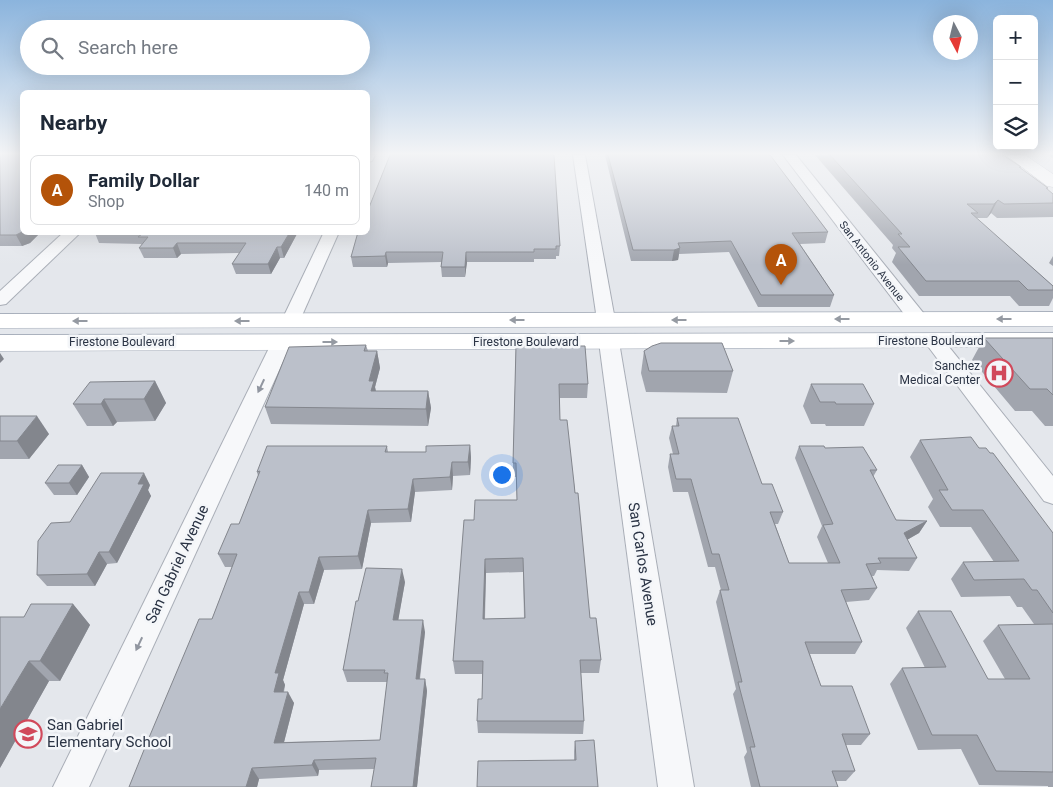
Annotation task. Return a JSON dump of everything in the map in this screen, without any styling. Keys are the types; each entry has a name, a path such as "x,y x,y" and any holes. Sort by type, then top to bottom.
{"main road":[{"name":"Firestone Boulevard","path":"608,331 918,319 1053,319"},
{"name":"Firestone Boulevard","path":"0,321 286,331 608,331 934,341 1053,340"},
{"name":"Firestone Boulevard","path":"0,343 286,331"}],"street":[{"name":"San Carlos Avenue","path":"585,192 608,331 676,787"},
{"name":"San Antonio Avenue","path":"818,192 918,319"},
{"path":"0,300 71,235"},
{"name":"San Gabriel Avenue","path":"71,787 331,235"},
{"path":"934,341 1053,494"}],"building":[{"path":"0,192 20,192 20,233 16,235 0,235"},
{"path":"375,192 556,192 560,246 556,246 556,249 534,249 534,252 466,252 465,267 441,267 443,252 386,252 385,256 351,257 357,235 370,235 370,205"},
{"path":"618,192 798,192 828,232 792,233 834,295 761,295 731,241 678,243 680,248 674,250 633,250"},
{"path":"863,192 1050,192 1053,194 1053,203 1004,204 998,200 994,204 967,204 978,213 971,213 1053,286 1053,290 1028,290 1019,281 926,281 898,247 910,247 898,234 902,234"},
{"path":"141,235 288,235 281,247 277,247 268,264 232,264 246,243 177,243 173,248 139,248 148,237 138,237"},
{"path":"984,338 1053,338 1053,395 1047,389 1030,389"},
{"path":"661,343 722,343 733,371 649,371 644,351"},
{"path":"366,345 364,351 377,351 369,381 374,381 371,391 428,391 426,409 265,407 289,347"},
{"path":"516,346 585,346 588,384 559,384 560,420 567,420 575,493 578,493 590,618 596,618 601,660 580,660 584,721 477,721 478,699 482,699 483,661 453,661 464,520 474,520 475,500 517,500 516,463 513,463","holes":["523,558 525,618 483,619 485,559"]},
{"path":"155,381 144,399 104,399 101,404 73,404 90,382"},
{"path":"811,384 863,384 874,404 820,402"},
{"path":"0,416 37,416 17,441 0,441"},
{"path":"677,418 738,418 762,484 772,484 783,512 770,512 789,563 840,563 823,525 833,524 799,446 824,446 825,448 863,447 877,470 870,470 896,520 927,521 904,533 917,558 878,558 881,563 866,564 877,588 841,590 862,642 805,642 821,686 852,686 870,734 842,734 855,771 832,771 838,787 760,787 750,747 755,747 738,682 742,682 720,590 729,590 719,554 712,554 691,479 676,479 670,454 679,454 672,426 679,426"},
{"path":"971,437 979,448 986,448 990,453 993,453 1053,533 1053,613 1037,590 1032,590 1024,579 974,580 963,562 1019,561 983,510 952,510 939,490 948,490 920,440"},
{"path":"470,445 468,462 452,462 450,477 413,479 408,509 368,510 358,556 319,557 309,592 299,592 275,673 279,673 274,692 288,692 274,743 380,740 388,673 384,673 385,670 343,670 356,601 358,601 366,568 402,569 393,620 423,620 416,679 425,679 413,787 371,787 376,758 314,760 312,765 252,768 246,787 129,787 199,619 212,619 237,554 218,554 231,524 239,524 260,471 257,472 267,446 387,446 385,452 426,452 426,446"},
{"path":"58,465 82,465 69,483 45,483"},
{"path":"101,473 144,473 138,484 144,484 109,552 99,552 87,574 37,575 38,541 51,523 70,522"},
{"path":"31,604 73,604 40,661 29,661 0,709 0,617 24,617"},
{"path":"918,611 951,611 988,679 1030,679 998,625 1053,624 1053,772 996,771 977,735 932,735 902,668 946,667"},
{"path":"594,740 598,787 477,787 478,761 576,760 575,741"}],"place":[{"name":"Family Dollar","path":"781,285"},
{"name":"Sanchez Medical Center","path":"999,373"},
{"name":"San Gabriel Elementary School","path":"28,734"}]}
